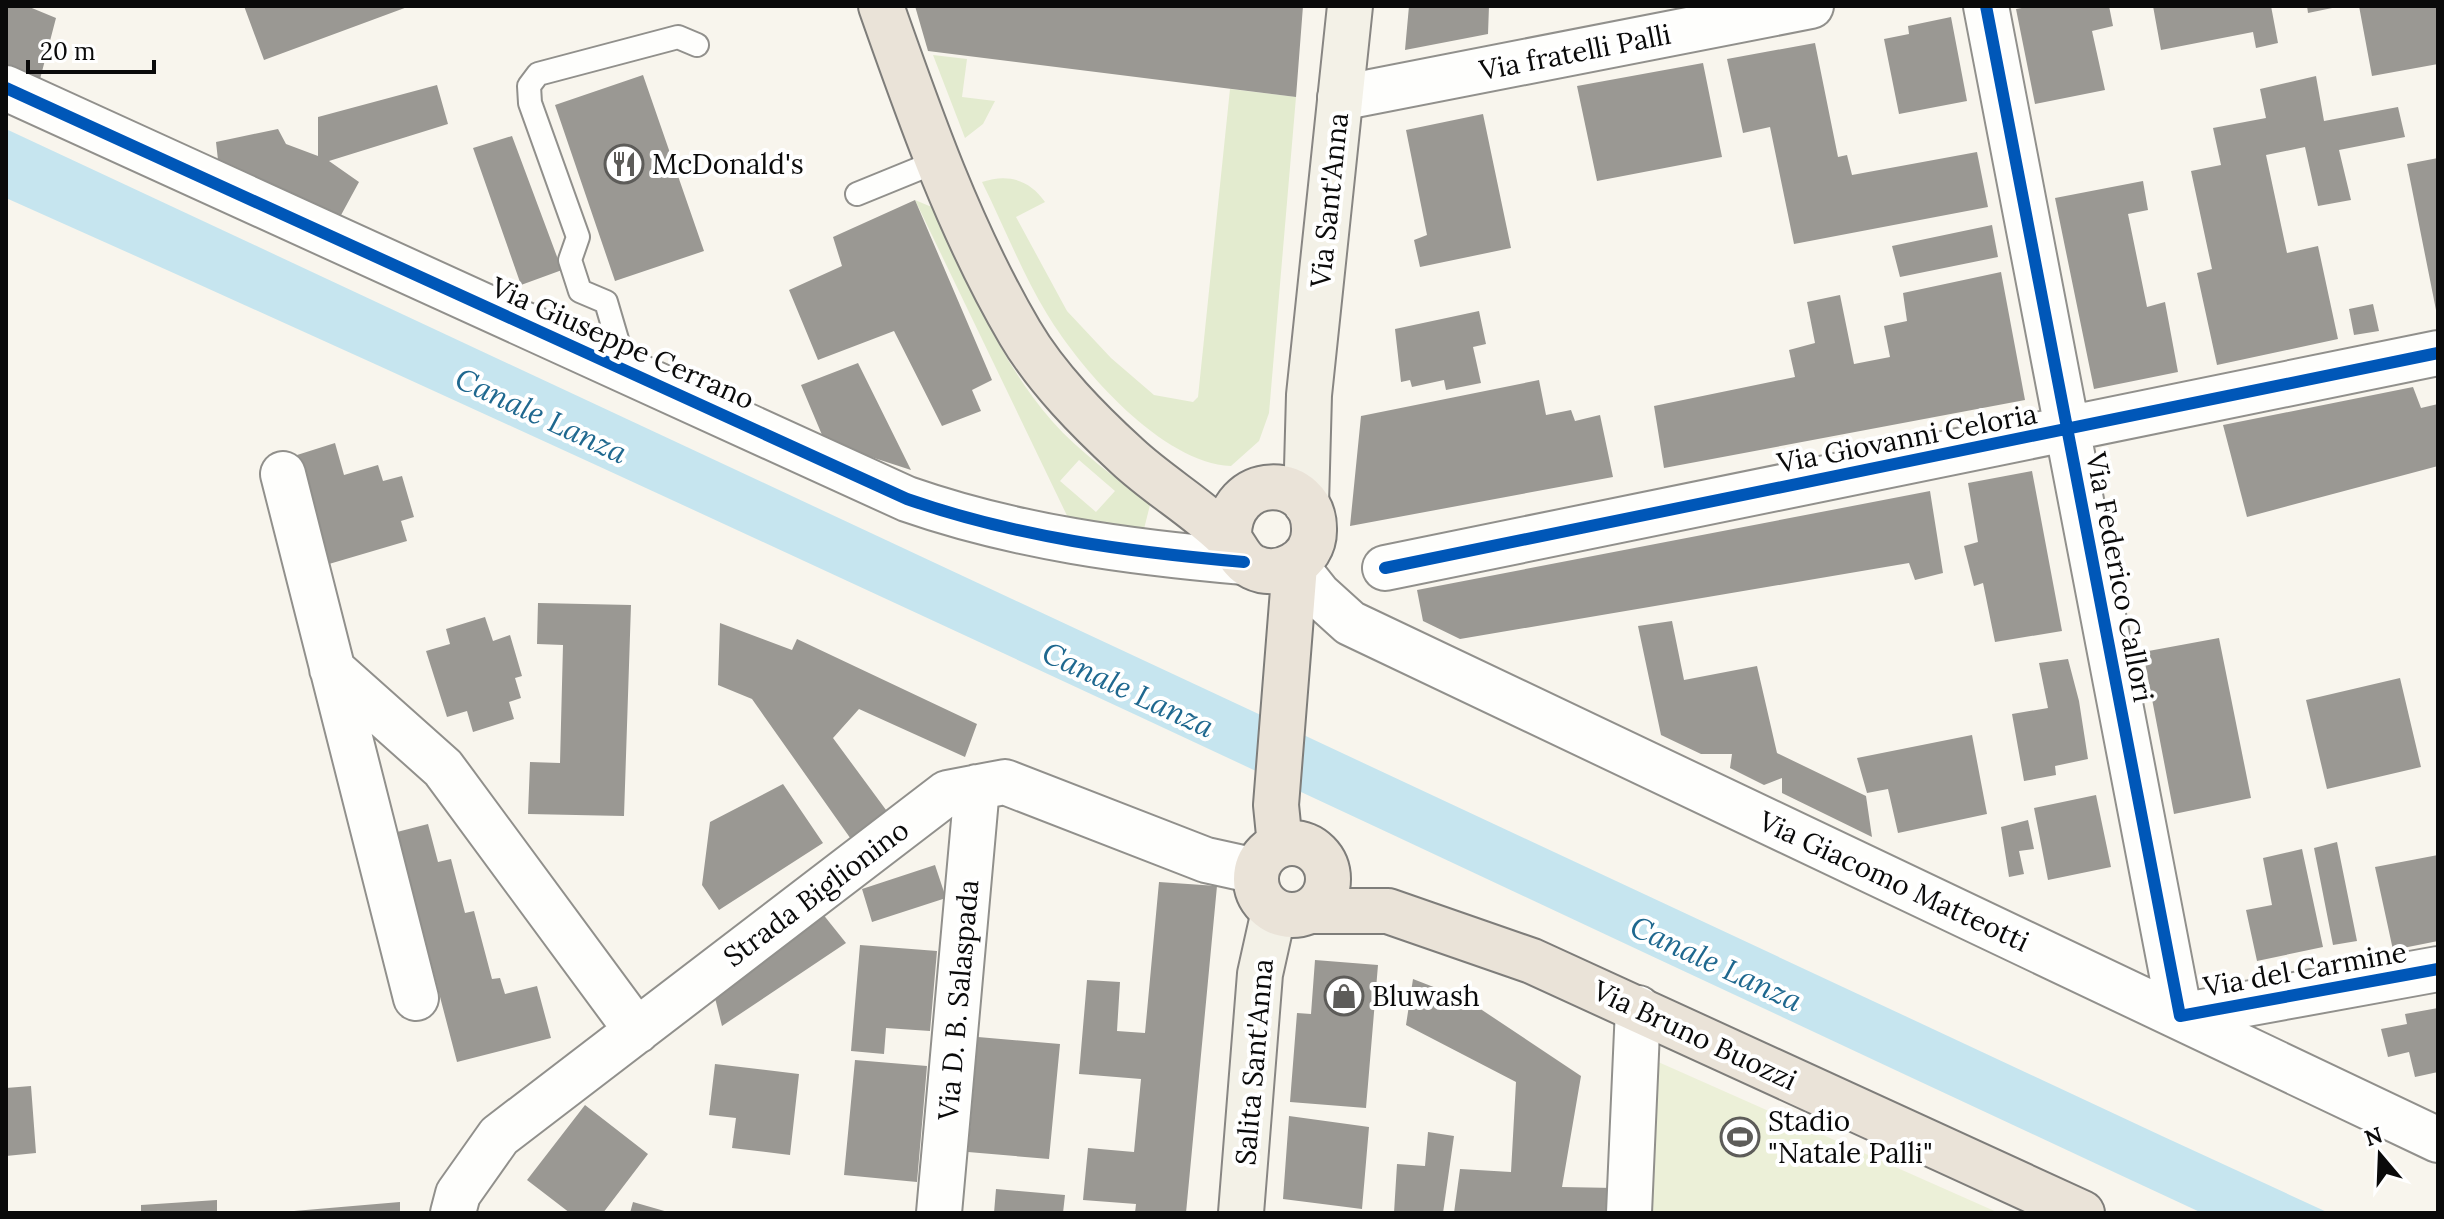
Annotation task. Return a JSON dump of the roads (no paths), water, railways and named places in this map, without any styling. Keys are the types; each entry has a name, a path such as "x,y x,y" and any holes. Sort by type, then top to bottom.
{"main road":[{"path":"881,6 938,161 1021,335 1062,389 1128,458 1173,490 1263,532 1290,638 1271,840 1258,894 1291,911 1325,894 1327,870 1314,850 1271,840"},
{"name":"Via Sant'Anna","path":"1263,532 1309,395 1350,6"},
{"name":"Via Bruno Buozzi","path":"1327,870 1388,911 1532,961 2082,1213"},
{"name":"Via Bruno Buozzi","path":"1291,911 1388,911"},
{"name":"Salita Sant'Anna","path":"1241,1213 1260,974 1291,911"}],"street":[{"name":"Via fratelli Palli","path":"1340,98 1811,6"},
{"name":"Via Federico Callori","path":"1986,6 2180,1016"},
{"name":"Via Giuseppe Cerrano","path":"6,88 907,499 966,519 1121,548 1263,532"},
{"name":"Via Giovanni Celoria","path":"1385,568 2438,353"},
{"path":"283,474 416,998"},
{"name":"Via Giacomo Matteotti","path":"1263,532 1318,594 1350,623 2438,1140"},
{"path":"1290,638 1350,623"},
{"path":"332,669 443,768 637,1031"},
{"name":"Strada Biglionino","path":"453,1213 458,1194 499,1136 947,793 1005,782 1206,860 1271,840"},
{"name":"Via D. B. Salaspada","path":"939,1213 977,787"},
{"name":"Via del Carmine","path":"2180,1016 2438,969"},
{"path":"1629,1213 1638,1008"}],"lane":[{"path":"626,370 606,302 580,291 570,260 578,237 530,103 529,86 538,74 678,37 697,45"},
{"path":"857,194 938,161"}],"water":[{"name":"Canale Lanza","path":"6,129 2329,1213 2202,1213 832,574 6,198"}],"place":[{"name":"McDonald's","path":"624,164"},
{"name":"Bluwash","path":"1344,996"},
{"name":"Stadio \"Natale Palli\"","path":"1740,1137"}]}
